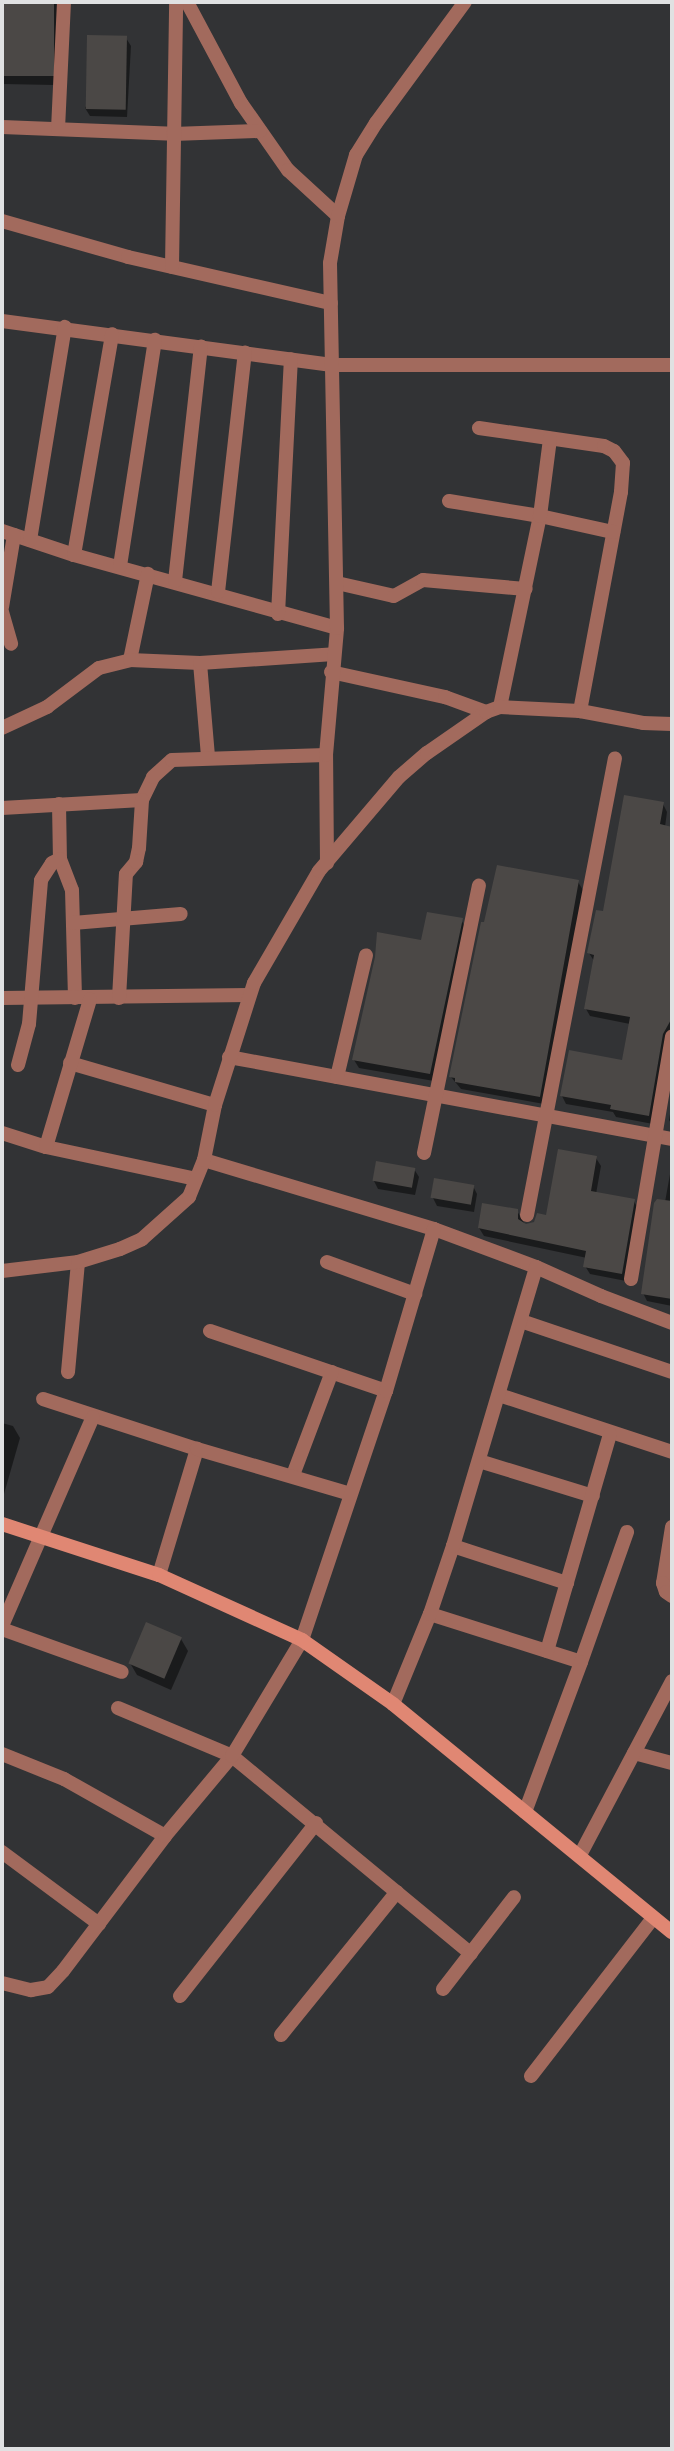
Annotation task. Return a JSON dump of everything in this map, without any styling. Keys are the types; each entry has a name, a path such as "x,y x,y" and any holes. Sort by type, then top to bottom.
{"main road":[{"path":"2,1524 159,1576 302,1640 393,1704 672,1932"}],"street":[{"path":"58,129 64,2"},
{"path":"172,267 176,2"},
{"path":"187,2 241,103 260,131 288,170 338,216"},
{"path":"327,863 326,755 331,672 337,628 330,263 338,216 356,155 376,122 465,2"},
{"path":"2,127 173,134 260,131"},
{"path":"2,221 172,267 331,303"},
{"path":"2,321 65,327 332,365 672,365"},
{"path":"30,540 65,327"},
{"path":"74,555 112,334"},
{"path":"120,566 155,340"},
{"path":"175,580 201,346"},
{"path":"218,592 246,353"},
{"path":"278,614 291,359"},
{"path":"479,428 604,446 623,463 580,711"},
{"path":"2,1271 78,1262 142,1239 189,1196 204,1160 215,1105 248,995 327,863 399,777 427,753 493,709 526,589 540,516 550,439"},
{"path":"449,502 540,516 613,532"},
{"path":"12,644 2,609 8,533 74,555 218,592 278,614 337,628"},
{"path":"130,660 149,573"},
{"path":"337,583 394,596 423,580 526,589"},
{"path":"2,727 47,707 99,668 130,660 201,663 334,653"},
{"path":"201,663 208,757"},
{"path":"331,672 493,709 580,711 643,723 672,724"},
{"path":"119,998 122,918 127,874 136,862 142,800 153,778 172,760 326,755"},
{"path":"527,1215 615,758"},
{"path":"2,808 142,800"},
{"path":"46,1147 70,1063 82,998 72,890 60,859 59,804"},
{"path":"18,1065 29,1024 41,880 52,863 60,859"},
{"path":"424,1153 478,887"},
{"path":"73,923 181,914"},
{"path":"337,1077 366,955"},
{"path":"2,998 248,995"},
{"path":"631,1279 653,1135 672,1037"},
{"path":"229,1057 672,1139"},
{"path":"70,1063 215,1105"},
{"path":"2,1133 46,1147 196,1179"},
{"path":"204,1160 435,1229 536,1267 672,1324"},
{"path":"2,1983 31,1990 48,1987 165,1836 232,1756 302,1640 386,1391 435,1229"},
{"path":"68,1372 78,1262"},
{"path":"327,1262 415,1294"},
{"path":"393,1704 430,1614 453,1546 536,1267"},
{"path":"521,1321 672,1372"},
{"path":"210,1331 386,1391"},
{"path":"293,1475 332,1372"},
{"path":"499,1395 610,1434 672,1452"},
{"path":"43,1399 93,1417 351,1494"},
{"path":"93,1417 2,1627 122,1672"},
{"path":"547,1651 610,1434"},
{"path":"159,1576 197,1449"},
{"path":"479,1461 593,1496"},
{"path":"525,1812 627,1532"},
{"path":"672,1536 663,1583 666,1592 672,1596"},
{"path":"453,1546 567,1583"},
{"path":"430,1614 581,1661"},
{"path":"580,1855 672,1681"},
{"path":"118,1708 232,1756 471,1954"},
{"path":"634,1753 672,1763"},
{"path":"2,1754 64,1779 165,1836"},
{"path":"180,1996 316,1823"},
{"path":"2,1852 99,1924"},
{"path":"281,2035 397,1892"},
{"path":"443,1989 514,1897"},
{"path":"531,2076 653,1918"}],"building":[{"path":"2,2 54,2 54,76 2,76"},
{"path":"87,35 127,36 126,110 86,109"},
{"path":"624,795 664,802 660,824 672,827 672,1018 663,1034 649,1116 610,1109 611,1105 560,1096 569,1050 622,1060 630,1017 584,1009 594,955 587,953 596,910 603,911"},
{"path":"497,865 579,880 540,1097 455,1082 455,1078 449,1077 481,922 484,922"},
{"path":"427,912 463,918 430,1074 352,1060 375,957 377,932 421,940"},
{"path":"558,1149 597,1156 591,1191 635,1199 622,1274 583,1267 586,1251 478,1228 482,1203 518,1209 518,1219 526,1224 534,1222 537,1213 546,1215"},
{"path":"376,1161 415,1168 412,1188 373,1181"},
{"path":"434,1178 474,1185 471,1205 431,1198"},
{"path":"657,1199 672,1201 672,1299 641,1294 654,1203"},
{"path":"146,1622 182,1637 164,1679 128,1663"}]}
